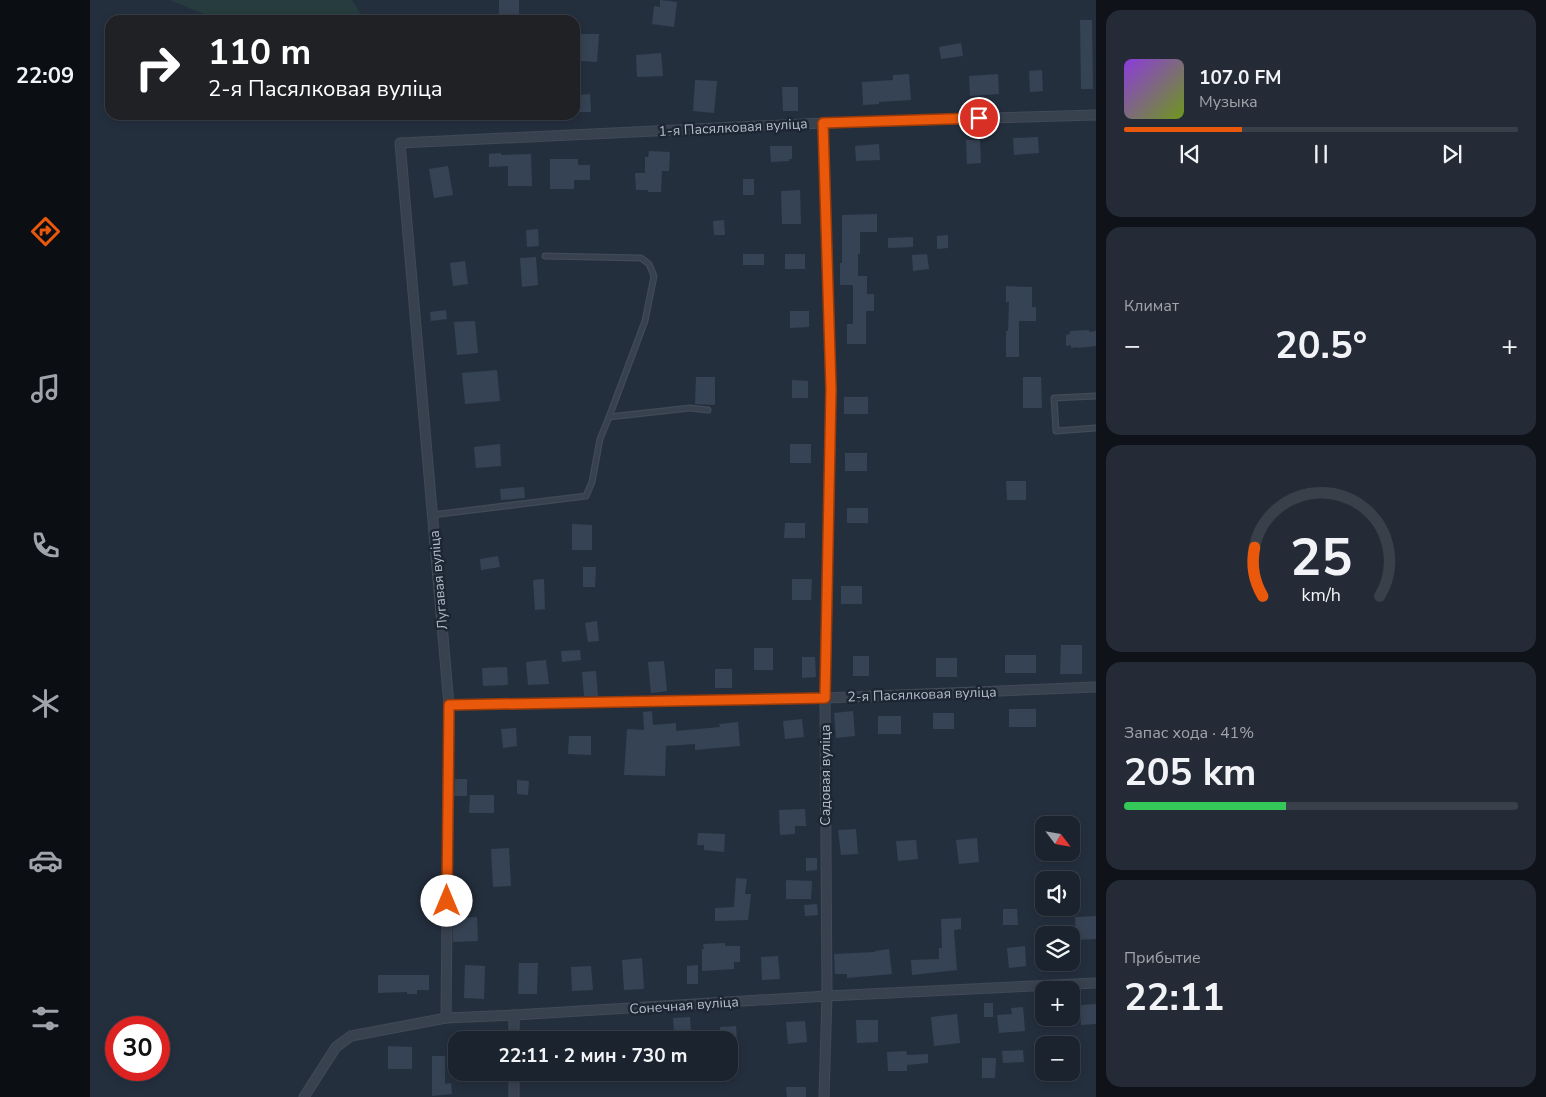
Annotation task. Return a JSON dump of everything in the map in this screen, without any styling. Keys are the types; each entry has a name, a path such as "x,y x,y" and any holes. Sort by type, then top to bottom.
{"street":[{"name":"1-я Пасялковая вуліца","path":"400,143 823,123 1096,114"},
{"name":"Садовая вуліца","path":"823,123 831,389 825,698 826,996 824,1097"},
{"name":"Лугавая вуліца","path":"400,143 449,705 446,1018"},
{"name":"2-я Пасялковая вуліца","path":"449,705 825,698 1096,687"},
{"name":"Сонечная вуліца","path":"304,1097 336,1046 351,1036 446,1018 514,1016 826,996 1096,982"},
{"path":"514,1016 514,1031"},
{"path":"514,1081 514,1097"}],"lane":[{"path":"432,515 586,496 592,482 600,440 645,321 654,276 649,264 641,258 545,256"},
{"path":"1096,396 1054,398 1056,431 1096,428"},
{"path":"609,417 690,408 708,410"}],"green space":[{"path":"170,0 352,0 361,15 206,15"}],"building":[{"path":"499,0 519,0 519,15 499,15"},
{"path":"660,0 677,2 674,27 652,24 654,6 660,7"},
{"path":"1080,20 1092,20 1093,89 1081,89"},
{"path":"580,34 599,34 597,62 581,61"},
{"path":"961,43 963,56 941,59 939,47"},
{"path":"661,53 663,76 637,77 636,55"},
{"path":"1042,70 1043,91 1030,92 1029,71"},
{"path":"909,74 911,100 863,105 862,82 893,80 893,75"},
{"path":"998,74 999,94 970,96 969,76"},
{"path":"695,80 717,81 714,113 693,111"},
{"path":"782,87 798,87 798,111 783,111"},
{"path":"590,94 591,112 580,112 580,95"},
{"path":"1038,137 1039,153 1014,155 1013,138"},
{"path":"966,140 980,140 981,163 967,164"},
{"path":"879,144 880,160 856,161 855,146"},
{"path":"770,146 792,146 792,159 789,159 789,161 771,162"},
{"path":"649,151 670,152 669,171 662,171 661,192 636,190 635,173 645,173 645,157 648,157"},
{"path":"501,153 501,155 531,154 532,186 508,186 508,166 489,167 489,154"},
{"path":"550,159 578,159 578,165 590,165 590,180 574,180 574,189 550,189"},
{"path":"448,166 453,195 434,198 429,169"},
{"path":"743,179 754,179 754,195 743,195"},
{"path":"800,190 801,224 782,224 781,191"},
{"path":"877,214 877,232 860,232 860,254 858,254 858,276 867,276 867,294 874,294 874,311 866,311 866,344 847,344 847,324 853,324 853,285 840,285 842,215"},
{"path":"724,220 725,235 714,235 713,221"},
{"path":"538,229 539,246 527,247 526,230"},
{"path":"948,235 948,248 937,249 937,236"},
{"path":"913,237 913,247 888,248 888,238"},
{"path":"743,254 764,254 764,265 743,265"},
{"path":"785,254 805,254 805,269 785,269"},
{"path":"927,254 929,269 913,271 912,255"},
{"path":"536,257 538,285 522,287 520,258"},
{"path":"465,261 468,284 453,286 450,263"},
{"path":"1006,286 1032,287 1032,307 1036,307 1036,321 1019,321 1019,357 1006,357 1009,302 1006,302"},
{"path":"446,310 447,319 431,321 430,312"},
{"path":"790,311 809,311 809,327 790,328"},
{"path":"475,321 478,353 457,355 454,322"},
{"path":"1089,330 1089,332 1096,331 1096,346 1071,348 1071,345 1066,346 1066,335 1070,334 1070,331"},
{"path":"497,370 500,401 465,404 462,373"},
{"path":"696,377 715,377 715,405 695,404"},
{"path":"1023,377 1041,377 1042,408 1023,408"},
{"path":"792,380 808,381 808,398 792,398"},
{"path":"844,397 868,397 868,414 844,414"},
{"path":"500,444 501,466 476,468 474,447"},
{"path":"790,444 811,444 811,463 790,463"},
{"path":"845,453 867,453 867,471 845,471"},
{"path":"1006,481 1026,481 1026,500 1007,500"},
{"path":"524,487 525,498 501,500 500,489"},
{"path":"847,508 868,508 868,523 847,523"},
{"path":"785,523 805,523 805,538 784,538"},
{"path":"572,524 592,525 592,550 572,550"},
{"path":"498,556 500,567 481,570 480,559"},
{"path":"583,567 596,567 595,587 583,587"},
{"path":"544,579 545,609 535,610 533,580"},
{"path":"792,579 812,579 811,600 792,600"},
{"path":"841,586 862,586 862,604 841,604"},
{"path":"597,621 599,641 588,642 585,623"},
{"path":"1061,645 1082,645 1082,674 1060,674"},
{"path":"754,648 773,648 773,670 754,670"},
{"path":"580,650 581,660 562,662 561,651"},
{"path":"1005,655 1036,655 1036,673 1005,673"},
{"path":"853,656 869,656 869,676 853,676"},
{"path":"802,657 815,657 816,677 802,678"},
{"path":"936,658 957,658 957,677 936,677"},
{"path":"546,660 549,684 528,685 526,662"},
{"path":"664,661 667,691 651,693 648,662"},
{"path":"507,667 508,685 483,686 482,668"},
{"path":"715,669 732,669 732,688 715,688"},
{"path":"596,671 598,696 584,696 582,672"},
{"path":"1009,709 1036,709 1036,727 1009,727"},
{"path":"652,711 653,725 676,723 676,731 720,727 719,724 738,722 740,746 695,750 695,744 666,746 665,776 624,775 627,729 644,730 643,712"},
{"path":"853,711 855,736 836,738 834,713"},
{"path":"933,713 954,713 954,729 933,729"},
{"path":"878,716 901,716 901,734 878,734"},
{"path":"802,719 804,737 785,739 783,721"},
{"path":"516,728 517,746 503,748 501,729"},
{"path":"569,736 591,736 591,755 568,754"},
{"path":"455,779 467,779 467,796 454,796"},
{"path":"517,780 529,781 528,795 517,794"},
{"path":"470,795 494,795 494,813 469,813"},
{"path":"805,809 806,826 795,826 795,834 780,835 779,810"},
{"path":"856,829 858,854 841,855 838,830"},
{"path":"698,833 725,834 724,852 704,850 704,845 697,845"},
{"path":"977,838 979,862 959,864 956,840"},
{"path":"916,840 918,859 898,861 896,841"},
{"path":"509,848 511,886 493,887 491,849"},
{"path":"806,858 817,858 817,870 806,871"},
{"path":"736,878 747,879 745,894 751,894 748,920 715,921 715,908 734,907"},
{"path":"786,880 812,881 811,899 786,899"},
{"path":"817,904 818,915 805,916 804,905"},
{"path":"1003,909 1017,909 1018,925 1003,925"},
{"path":"1096,916 1096,939 1080,940 1080,926 1075,926 1075,917"},
{"path":"477,917 478,941 453,942 453,918"},
{"path":"961,918 961,929 954,930 957,970 912,975 911,960 939,959 939,948 942,948 941,919"},
{"path":"725,943 725,946 740,946 740,962 734,962 734,969 702,971 703,944"},
{"path":"1025,946 1026,966 1009,968 1007,948"},
{"path":"889,949 892,974 847,978 847,974 835,974 834,954 875,952"},
{"path":"778,956 780,979 762,980 761,957"},
{"path":"642,958 644,989 624,990 622,960"},
{"path":"519,963 538,963 537,994 518,994"},
{"path":"465,965 485,966 484,999 464,998"},
{"path":"698,965 698,984 687,984 687,966"},
{"path":"591,966 593,990 572,991 571,967"},
{"path":"378,975 429,975 429,990 417,990 417,994 407,994 407,992 378,993"},
{"path":"984,1003 993,1003 993,1017 984,1017"},
{"path":"1096,1004 1096,1024 1081,1025 1080,1005"},
{"path":"1023,1007 1025,1031 999,1033 997,1015 1012,1014 1011,1008"},
{"path":"957,1014 960,1043 934,1046 931,1017"},
{"path":"690,1017 691,1031 674,1031 673,1018"},
{"path":"856,1020 878,1020 878,1042 857,1043"},
{"path":"805,1021 807,1042 788,1044 786,1022"},
{"path":"736,1026 736,1031 720,1031 720,1027"},
{"path":"388,1046 412,1047 412,1069 388,1069"},
{"path":"1023,1050 1024,1062 1003,1063 1002,1051"},
{"path":"906,1051 907,1055 928,1054 928,1063 907,1065 907,1071 888,1071 887,1052"},
{"path":"432,1056 445,1056 445,1084 451,1083 452,1094 432,1096"},
{"path":"982,1058 996,1058 995,1078 982,1078"},
{"path":"786,1087 806,1087 806,1097 787,1097"}],"route":[{"path":"447,901 449,705 825,698 831,389 823,123 979,118"}]}
